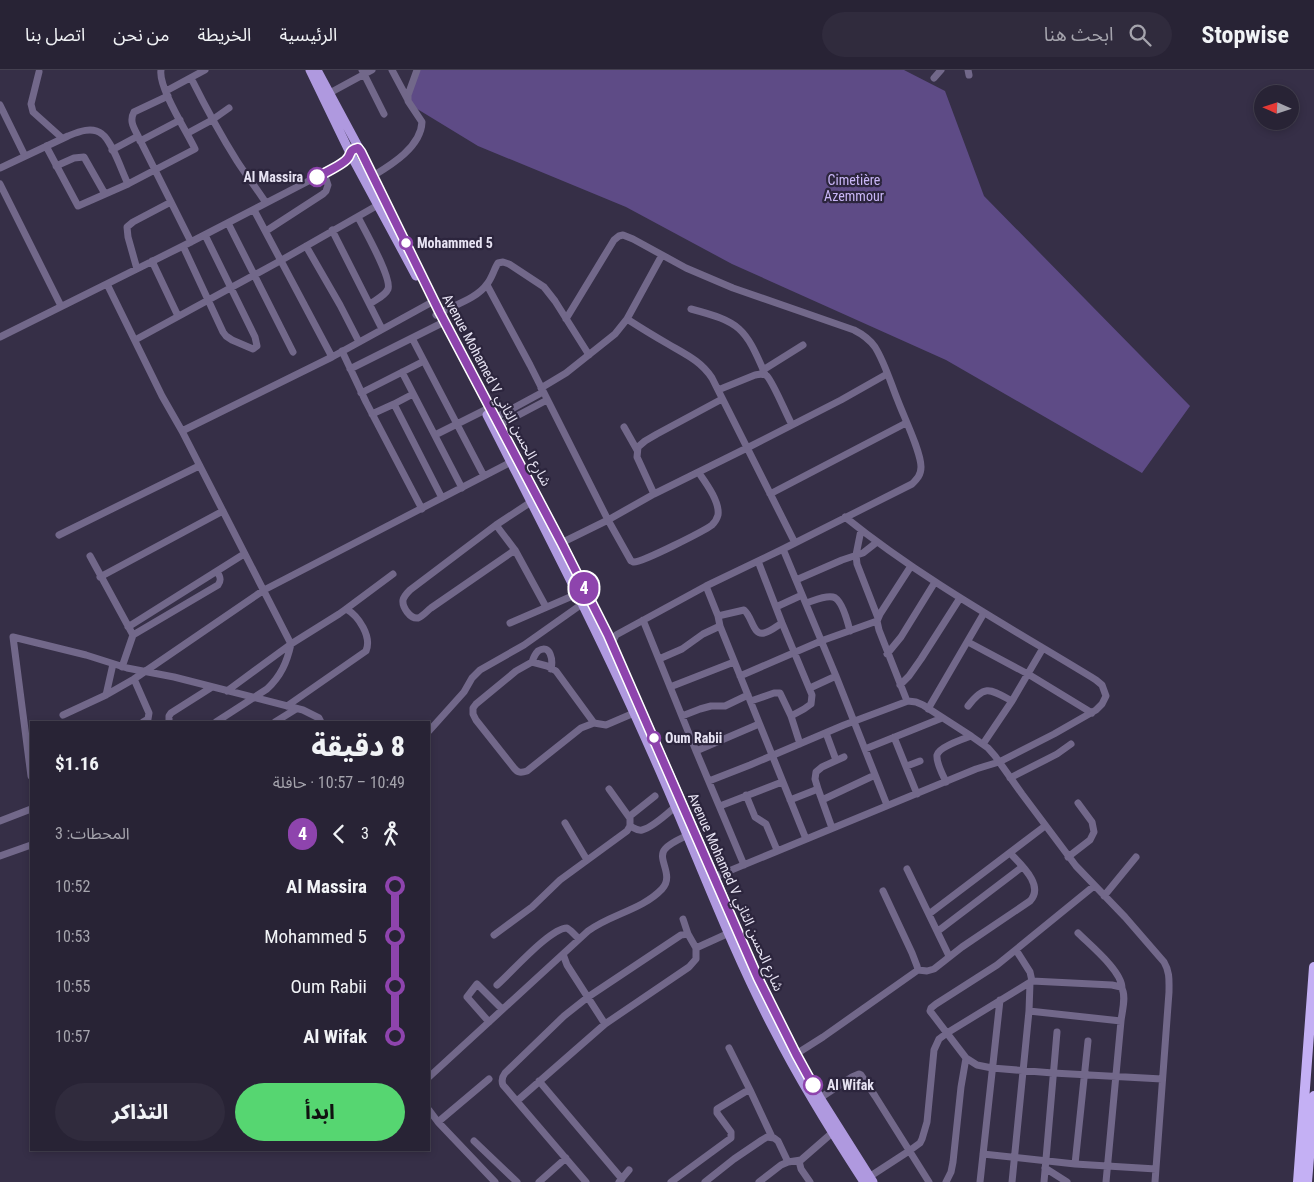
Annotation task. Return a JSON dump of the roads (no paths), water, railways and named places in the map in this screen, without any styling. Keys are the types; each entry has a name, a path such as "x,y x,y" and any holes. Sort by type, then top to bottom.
{"highway":[{"path":"1298,1182 1314,967"},
{"path":"1308,1182 1314,1096"}],"main road":[{"name":"Avenue Mohamed V شارع الحسن الثاني","path":"310,70 326,95"},
{"name":"Avenue Mohamed V شارع الحسن الثاني","path":"317,70 326,95 378,205 432,302"},
{"name":"Avenue Mohamed V شارع الحسن الثاني","path":"355,155 373,176 432,302 557,545 577,594 638,714 792,1057 820,1098 867,1180"},
{"name":"Avenue Mohamed V شارع الحسن الثاني","path":"438,314 440,324 485,410 495,423 511,462 531,502 612,638 638,714 688,836 711,878 729,933 756,994 792,1057 832,1134 867,1180"}],"street":[{"path":"31,70 39,71 32,108 33,112 62,138"},
{"path":"46,146 78,206 128,184 196,149 167,94 161,80 161,70"},
{"path":"192,242 154,170 131,121 131,116 134,112 205,70"},
{"path":"326,95 363,72 372,70"},
{"path":"373,176 401,157 414,144 420,134 422,122 408,101 392,70"},
{"path":"408,101 408,95 417,70"},
{"path":"934,78 941,70"},
{"path":"363,72 384,114"},
{"path":"190,78 212,120 266,203"},
{"path":"0,105 25,156"},
{"path":"188,133 230,108"},
{"path":"112,150 180,120"},
{"path":"0,168 62,138 87,130 101,133 112,150 128,184"},
{"path":"0,337 192,242 324,174 355,155"},
{"path":"56,166 74,158 84,157 105,194"},
{"path":"266,231 323,194 328,185 324,174"},
{"path":"0,184 62,306"},
{"path":"136,269 127,227 171,202"},
{"path":"135,340 378,205"},
{"path":"254,210 332,357"},
{"path":"358,216 388,282 386,292 370,304"},
{"path":"228,223 294,352"},
{"path":"332,230 382,329"},
{"path":"183,246 226,336 247,348 256,348 255,337 204,235"},
{"path":"566,319 616,237 623,235 733,288 859,333 876,348 906,422 920,461 921,470 918,478 906,487 706,586 601,643"},
{"path":"306,246 359,342"},
{"path":"495,423 609,340 627,319 662,255"},
{"path":"152,262 178,316"},
{"path":"438,314 479,292 487,285 498,262 506,262 544,287 589,355"},
{"path":"107,284 162,396 182,431 291,644 281,673 267,689 218,721"},
{"path":"487,285 608,520 632,562 639,561 670,547 711,526 718,517 716,503 699,473"},
{"path":"182,431 342,352 432,302"},
{"path":"691,309 727,320 739,328 751,344 792,425"},
{"path":"627,319 703,366 712,378 795,543"},
{"path":"350,369 440,324"},
{"path":"412,338 484,476"},
{"path":"718,390 764,372 803,345"},
{"path":"342,352 361,393 422,509"},
{"path":"361,393 424,361"},
{"path":"402,372 462,488"},
{"path":"557,545 841,400 887,374"},
{"path":"372,414 413,394"},
{"path":"637,450 648,439 722,399"},
{"path":"495,423 547,400"},
{"path":"394,404 442,498"},
{"path":"435,434 485,410"},
{"path":"770,494 906,422"},
{"path":"624,427 637,450 638,459 654,494"},
{"path":"63,715 106,695 134,679 264,590 511,462"},
{"path":"59,535 199,466"},
{"path":"515,550 420,617 416,618 410,615 403,604 405,596 410,590 496,525 531,502"},
{"path":"100,576 223,511"},
{"path":"711,878 976,769 999,762 1060,732 1092,713 1106,698 1102,685 1096,680 935,582 877,542 845,517"},
{"path":"496,525 515,550 546,607"},
{"path":"861,530 856,555 857,564 887,654 907,701"},
{"path":"796,580 863,553 877,542"},
{"path":"783,549 887,805"},
{"path":"128,627 244,554"},
{"path":"90,556 132,635"},
{"path":"758,560 794,653 810,688 811,704 804,710 791,716"},
{"path":"740,676 821,641 877,620 911,566"},
{"path":"122,667 132,635 218,584 220,576 217,572"},
{"path":"227,691 291,644 346,609 393,574"},
{"path":"887,654 935,582"},
{"path":"706,586 734,662 806,839"},
{"path":"510,623 577,594"},
{"path":"776,607 802,595"},
{"path":"806,603 828,596 835,598 843,610 850,631"},
{"path":"900,685 921,659 960,598"},
{"path":"171,600 176,609"},
{"path":"430,730 456,702 472,678 484,666 524,645 582,604"},
{"path":"287,706 366,651 368,644 363,629 355,616 346,609"},
{"path":"718,616 744,610 750,616 756,630 760,633 765,633 782,623"},
{"path":"928,709 984,613"},
{"path":"643,620 744,865"},
{"path":"659,660 682,649 703,634 720,626"},
{"path":"30,768 13,637 86,655 122,667 174,677 303,710 319,718 320,721"},
{"path":"968,642 1028,674 1092,713"},
{"path":"983,744 1012,701 1043,648"},
{"path":"552,669 553,658 550,652 540,650 536,653 532,662 516,671 481,699 473,708 476,720 518,772 527,771 581,728 594,723 606,725 638,714"},
{"path":"532,662 556,671 594,723"},
{"path":"670,687 734,662"},
{"path":"106,695 112,664"},
{"path":"810,688 836,676"},
{"path":"134,679 149,713 148,719 145,721"},
{"path":"169,721 171,713 212,687"},
{"path":"968,706 976,696 986,690 1012,701"},
{"path":"682,716 711,706 725,706 778,692 782,696 791,716 800,744"},
{"path":"709,781 826,732 907,701 916,702 928,709 991,751 1068,857 1164,962 1169,971 1156,1182"},
{"path":"277,721 296,709"},
{"path":"865,749 942,718"},
{"path":"696,751 760,724"},
{"path":"826,732 836,760"},
{"path":"946,782 938,761 938,753 946,746 971,736"},
{"path":"894,737 917,794"},
{"path":"1010,778 1057,754 1071,744"},
{"path":"832,828 815,779 816,772 844,757"},
{"path":"907,766 920,761"},
{"path":"822,800 875,775"},
{"path":"720,806 782,782"},
{"path":"609,789 629,817 630,826"},
{"path":"790,800 818,789"},
{"path":"746,795 755,817 766,823 777,850"},
{"path":"629,817 655,796"},
{"path":"1068,857 1094,835 1094,826 1078,803"},
{"path":"630,826 638,830 644,829 676,807"},
{"path":"0,821 30,809"},
{"path":"565,823 587,860"},
{"path":"494,935 532,907 560,880 620,836 630,826"},
{"path":"929,914 1045,826"},
{"path":"430,1076 579,940 598,925 654,896 662,888 667,878 663,856 664,851 673,843 688,836"},
{"path":"0,856 30,845"},
{"path":"792,1057 918,970 930,971 1034,897 1036,892 1034,885 1010,853"},
{"path":"1104,896 1136,857"},
{"path":"938,931 1022,867"},
{"path":"907,869 949,956"},
{"path":"1094,886 998,965 936,1004 930,1009 931,1012 966,1058 977,1065 1022,1071 1162,1079"},
{"path":"882,891 912,953 918,970"},
{"path":"517,1100 605,1024 689,967 696,959 696,948 688,934 683,919"},
{"path":"497,985 557,930 566,928 574,933 579,940"},
{"path":"696,948 729,933"},
{"path":"1078,933 1112,968 1120,979 1124,993 1106,1182"},
{"path":"586,1182 503,1085 502,1079 504,1074 564,1016 588,996 681,935 688,934"},
{"path":"1012,1182 1032,979 1030,972 1016,950"},
{"path":"563,954 567,965 605,1024"},
{"path":"867,1180 920,1143 927,1122 934,1050 939,1040 947,1033 1031,982 1106,984 1122,988"},
{"path":"489,1022 467,997 477,984 502,1009"},
{"path":"980,1182 1000,1000"},
{"path":"1029,1011 1121,1021"},
{"path":"1044,1182 1058,1032"},
{"path":"1076,1164 1088,1041"},
{"path":"728,1048 772,1137 778,1141 788,1162"},
{"path":"946,1182 953,1162 966,1058"},
{"path":"820,1098 859,1074 929,1182"},
{"path":"438,1122 489,1079"},
{"path":"539,1081 620,1180 629,1170"},
{"path":"671,1182 731,1138 731,1132 717,1114 717,1109 738,1095 750,1090"},
{"path":"430,1111 495,1182"},
{"path":"759,1182 781,1165 788,1162 799,1162 832,1134"},
{"path":"705,1182 762,1140 772,1137"},
{"path":"474,1142 517,1182"},
{"path":"983,1154 1045,1165 1076,1164 1156,1169"},
{"path":"539,1182 566,1158"},
{"path":"799,1162 801,1169 810,1182"},
{"path":"1045,1165 1067,1182"}],"place":[{"name":"Al Massira","path":"317,177"},
{"name":"Mohammed 5","path":"406,243"},
{"name":"Oum Rabii","path":"654,738"},
{"name":"Al Wifak","path":"813,1085"}],"park label":[{"name":"Cimetière Azemmour","path":"854,188"}]}
